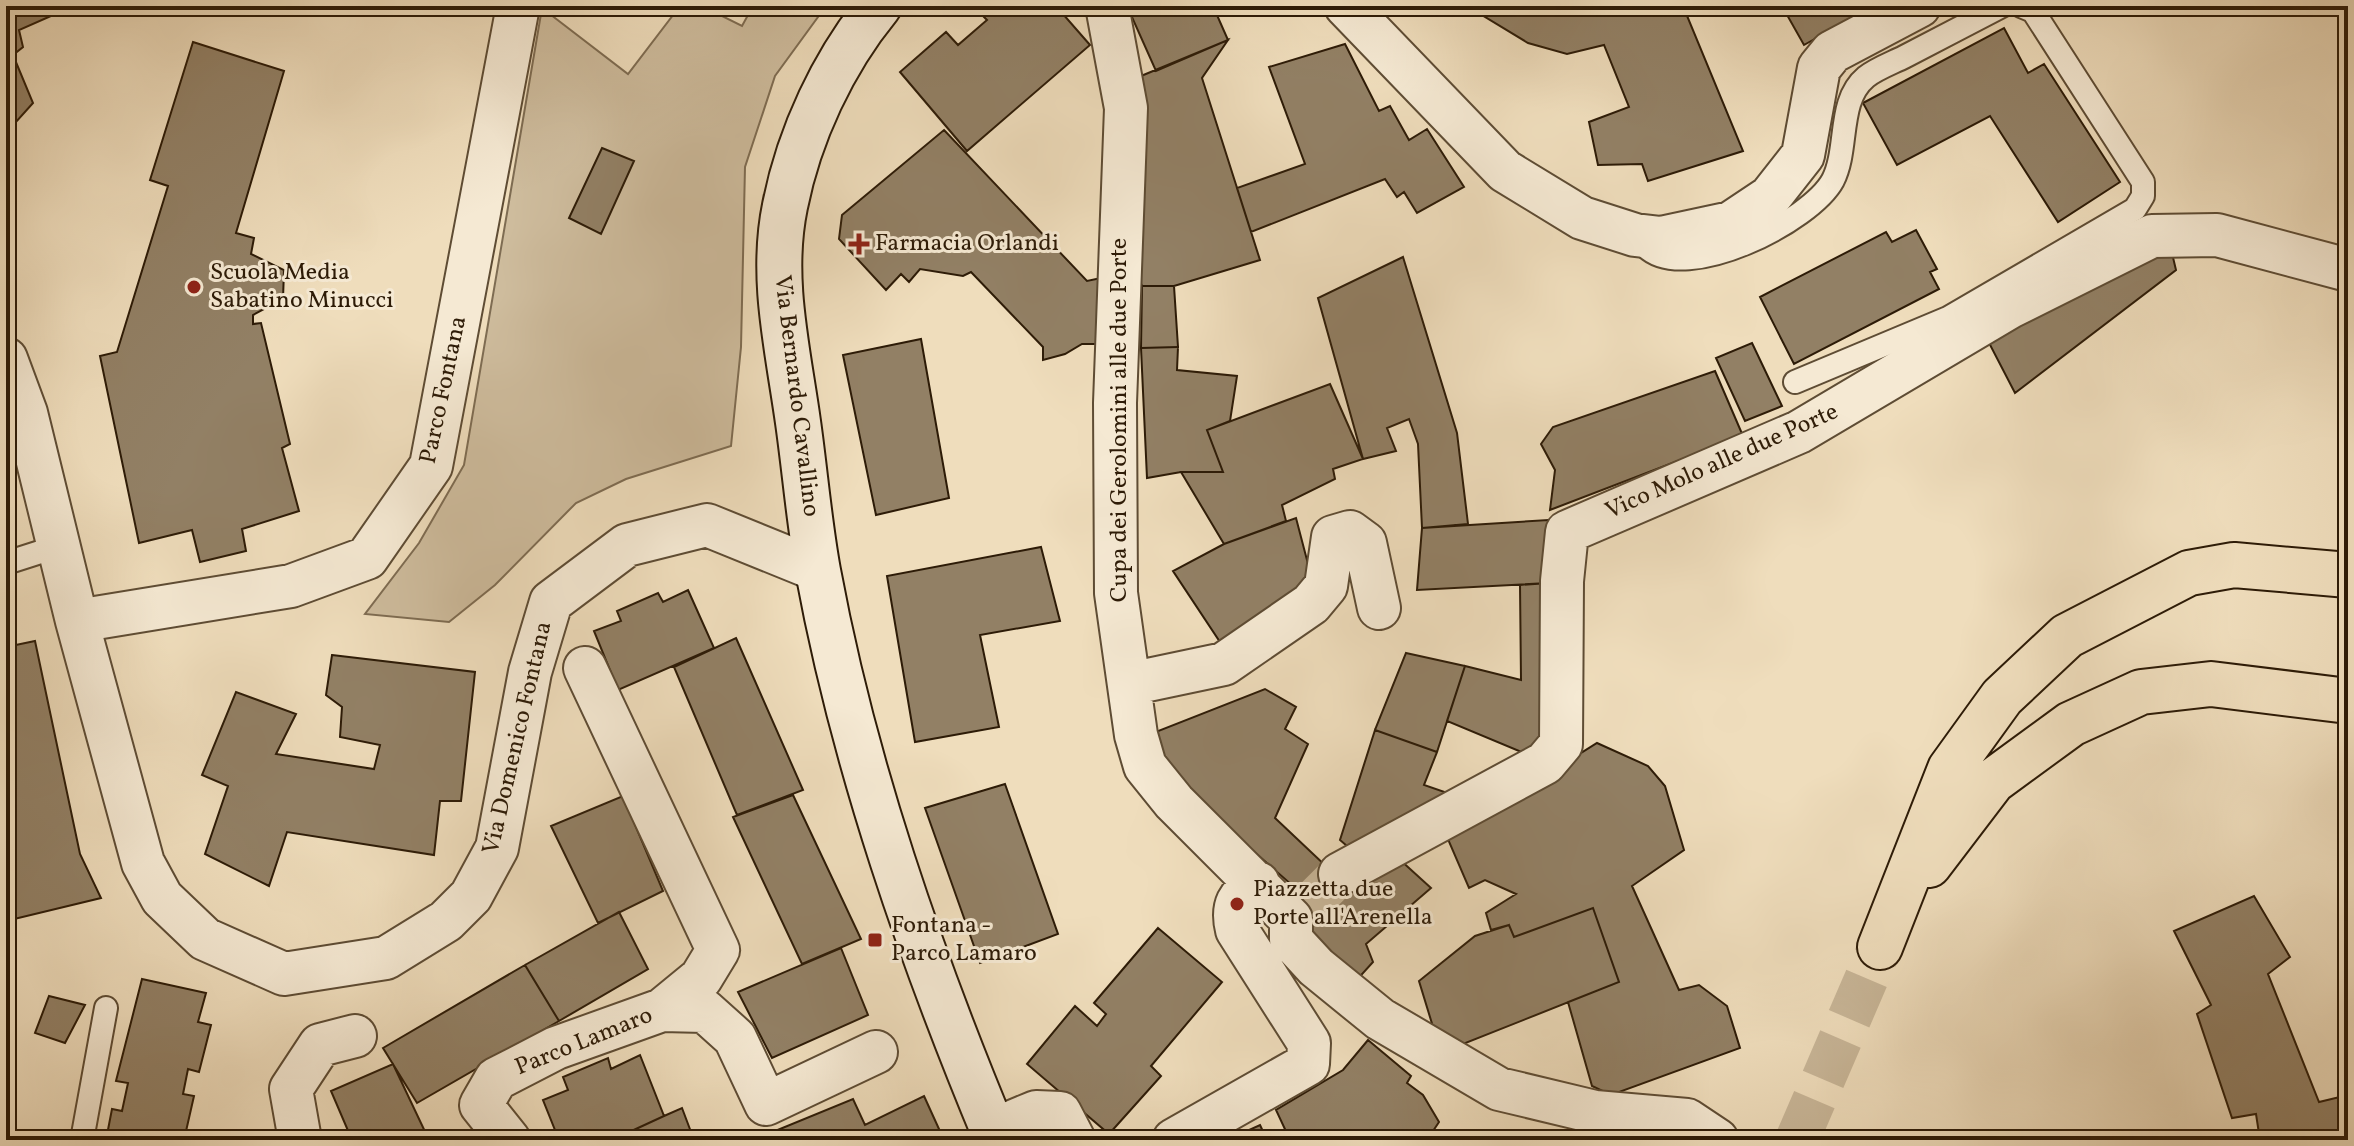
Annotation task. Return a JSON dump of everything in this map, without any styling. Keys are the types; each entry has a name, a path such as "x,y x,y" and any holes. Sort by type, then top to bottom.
{"highway":[{"path":"1880,947 1950,769 2002,697 2067,636 2189,573 2234,565 2348,575"},
{"path":"1899,905 1993,781 2071,724 2127,698 2141,692 2211,684 2348,701"}],"main road":[{"name":"Via Bernardo Cavallino","path":"818,570 778,277 785,207 801,148 830,81 859,30 879,6"},
{"path":"818,570 853,728 947,1020 995,1135"}],"street":[{"name":"Parco Fontana","path":"77,621 291,586 367,558 431,466 518,6"},
{"name":"Cupa dei Gerolomini alle due Porte","path":"1107,6 1126,108 1115,403 1116,593 1145,766 1174,802 1258,883 1297,915 1291,940 1326,976 1380,1019 1499,1089 1595,1112 1687,1120 1717,1140"},
{"path":"1346,6 1505,171 1582,218 1635,235 1661,238 1731,223 1770,197 1803,155 1819,68 1832,52 1919,6"},
{"name":"Vico Molo alle due Porte","path":"1340,874 1545,763 1561,744 1562,581 1567,532 1799,432 2010,307 2152,236 2217,235 2348,270"},
{"name":"Via Domenico Fontana","path":"6,359 26,413 77,621 143,863 162,898 205,939 284,974 386,958 446,921 471,896 497,848 530,672 551,602 627,545 707,525 818,570"},
{"path":"1129,684 1224,664 1311,604 1326,586 1333,537 1350,532 1365,543 1379,608"},
{"path":"585,668 718,950 701,978 662,1010"},
{"path":"1174,1140 1308,1064 1309,1043 1237,930 1233,913 1240,894 1258,883"},
{"name":"Parco Lamaro","path":"509,1140 481,1105 496,1079 556,1048 662,1010 705,1011 735,1038 766,1104 876,1052"},
{"path":"300,1140 291,1089 320,1045 355,1036"},
{"path":"995,1135 1036,1112 1060,1113 1074,1140"}],"lane":[{"path":"1635,235 1650,251 1667,257 1700,260 1794,217 1831,183 1841,160 1849,99 1866,77 2002,6"},
{"path":"1795,382 1948,318 2135,209 2143,196 2143,182 2033,11 2021,6"},
{"path":"6,563 59,546"},
{"path":"82,1140 106,1008"}],"shaded area":[{"path":"680,6 702,6 742,26 753,6 826,6 775,76 745,167 741,347 731,446 626,479 576,503 495,585 449,622 365,614 419,543 464,465 542,8 628,74"}],"building":[{"path":"6,6 46,6 51,16 19,30 23,47 13,55 33,103 16,122 6,126"},
{"path":"988,6 1056,6 1090,45 967,151 900,72 946,32 958,45 987,20 980,13"},
{"path":"1127,6 1213,6 1228,40 1156,71"},
{"path":"1467,6 1545,6 1573,15 1644,6 1683,6 1743,151 1648,181 1642,164 1598,165 1589,122 1629,107 1604,45 1567,54 1528,43"},
{"path":"1782,6 1873,6 1804,45"},
{"path":"2004,28 2028,73 2044,64 2120,182 2058,222 1990,116 1897,165 1863,103"},
{"path":"1228,40 1202,78 1260,260 1174,286 1142,286 1135,270 1141,76"},
{"path":"193,42 284,71 236,233 254,238 251,254 284,270 283,299 253,315 253,324 261,323 290,444 282,448 299,511 242,529 246,551 200,562 192,530 139,543 100,356 117,352 168,186 150,180"},
{"path":"1345,44 1379,111 1390,106 1409,140 1427,129 1464,187 1417,213 1404,192 1397,197 1385,179 1251,232 1237,188 1305,164 1269,67"},
{"path":"944,130 1087,281 1101,278 1100,344 1082,344 1065,354 1043,360 1043,347 971,272 963,276 920,269 909,282 901,274 886,290 839,239 842,215"},
{"path":"602,148 634,161 601,234 569,218"},
{"path":"1916,230 1937,269 1930,272 1939,289 1794,364 1760,297 1886,232 1892,242"},
{"path":"2171,249 2176,270 2015,393 1987,339"},
{"path":"1403,257 1457,433 1468,524 1422,528 1418,444 1409,419 1387,428 1396,451 1363,459 1318,298"},
{"path":"1142,286 1174,286 1178,347 1141,348"},
{"path":"921,339 949,498 876,515 843,355"},
{"path":"1752,343 1782,406 1745,421 1716,358"},
{"path":"1178,347 1177,370 1237,376 1230,421 1207,430 1223,472 1181,472 1147,478 1141,348"},
{"path":"1715,371 1743,436 1550,510 1555,470 1541,444 1553,427"},
{"path":"1330,384 1363,459 1333,469 1335,479 1282,505 1286,521 1224,544 1181,472 1223,472 1207,430"},
{"path":"1296,518 1313,583 1224,648 1173,571 1224,544"},
{"path":"1548,520 1549,583 1417,590 1422,528"},
{"path":"1041,547 1060,621 980,635 999,727 915,742 887,576"},
{"path":"1549,583 1542,743 1531,756 1447,721 1465,666 1521,680 1520,585"},
{"path":"688,590 714,648 618,690 594,631 621,621 617,611 658,593 663,602"},
{"path":"736,638 803,790 737,815 674,667"},
{"path":"35,641 80,854 101,898 6,921 6,647"},
{"path":"1406,653 1465,666 1437,752 1375,730"},
{"path":"332,655 475,672 461,801 440,801 434,855 287,832 269,886 205,854 228,786 202,775 236,692 296,714 276,754 374,769 380,745 340,737 342,707 326,695"},
{"path":"1265,689 1296,707 1285,729 1308,744 1275,818 1329,869 1302,894 1164,772 1153,733"},
{"path":"1375,730 1437,752 1424,785 1456,796 1354,852 1340,840"},
{"path":"1597,743 1648,766 1665,786 1684,850 1632,886 1679,990 1699,985 1727,1006 1740,1048 1611,1095 1592,1086 1568,1002 1619,982 1593,908 1514,937 1509,925 1491,930 1486,913 1516,894 1485,880 1469,888 1447,837"},
{"path":"1005,784 1058,934 980,963 925,808"},
{"path":"793,795 861,939 802,964 733,817"},
{"path":"623,796 663,891 598,923 551,826"},
{"path":"1398,858 1431,888 1366,944 1373,962 1355,982 1310,947 1314,914"},
{"path":"2254,896 2290,957 2268,974 2319,1102 2348,1095 2348,1140 2260,1140 2256,1114 2232,1118 2197,1014 2211,1005 2174,931"},
{"path":"1593,908 1619,982 1458,1046 1437,1040 1419,981 1475,936 1509,925 1514,937"},
{"path":"619,912 648,969 559,1021 525,965"},
{"path":"1158,928 1222,982 1151,1066 1161,1076 1109,1134 1027,1064 1075,1006 1097,1026 1106,1014 1094,1003"},
{"path":"841,948 868,1015 772,1058 738,992"},
{"path":"525,965 559,1021 417,1103 383,1048"},
{"path":"142,979 206,993 198,1022 211,1025 199,1072 188,1069 183,1094 194,1096 184,1140 106,1140 112,1109 122,1111 128,1083 116,1081"},
{"path":"49,996 85,1005 65,1043 35,1033"},
{"path":"1368,1040 1411,1076 1407,1083 1423,1095 1439,1122 1427,1140 1390,1140 1376,1132 1361,1140 1290,1140 1276,1110 1343,1070"},
{"path":"640,1055 664,1116 612,1140 559,1140 543,1100 568,1090 563,1077 608,1058 611,1069"},
{"path":"393,1064 429,1140 352,1140 331,1091"},
{"path":"924,1096 944,1140 753,1140 853,1099 865,1125"},
{"path":"682,1108 694,1140 612,1140 664,1116"},
{"path":"1260,1125 1267,1140 1227,1140"}],"tunnel":[{"path":"1304,910 1340,874"},
{"path":"1797,1140 1880,947"}],"place":[{"name":"Farmacia Orlandi","path":"859,244"},
{"name":"Scuola Media Sabatino Minucci","path":"194,287"},
{"name":"Piazzetta due Porte all'Arenella","path":"1237,904"},
{"name":"Fontana - Parco Lamaro","path":"875,940"}]}
